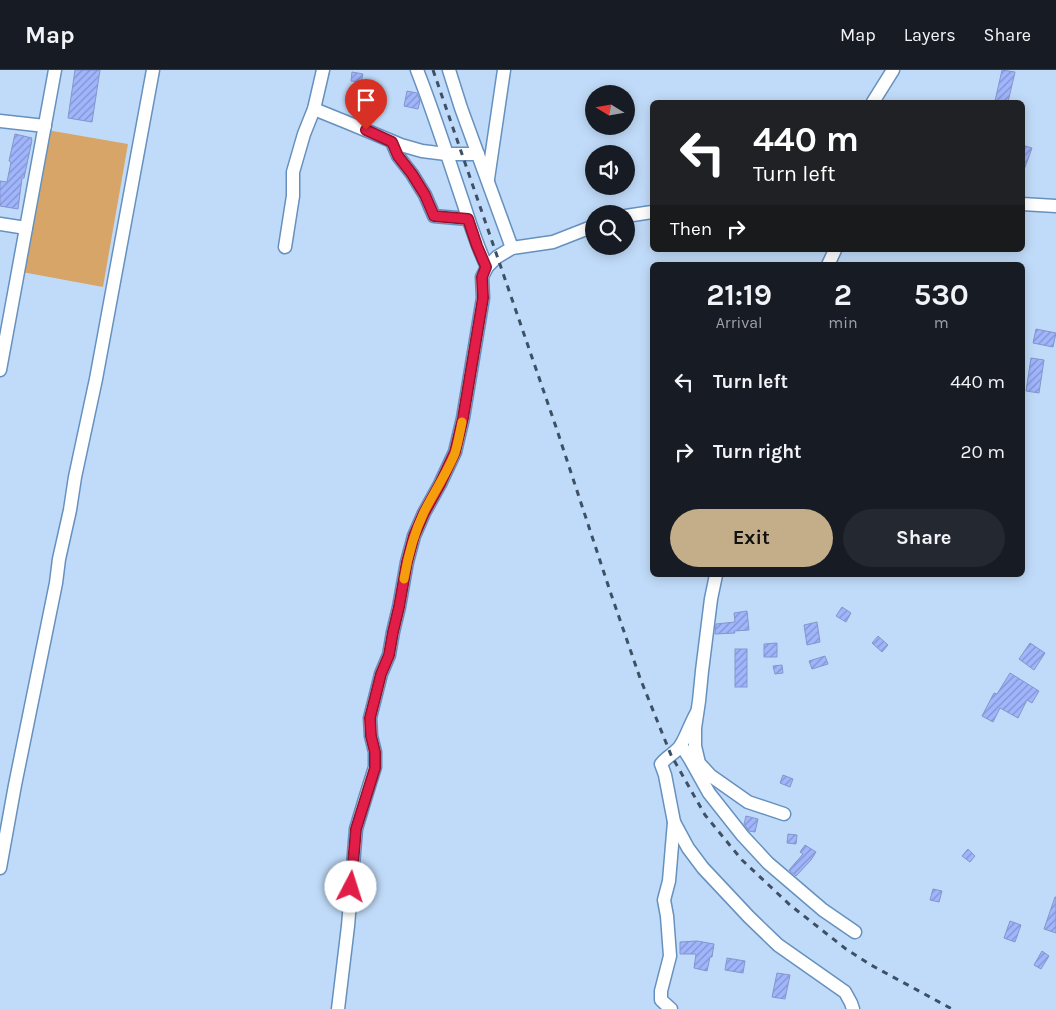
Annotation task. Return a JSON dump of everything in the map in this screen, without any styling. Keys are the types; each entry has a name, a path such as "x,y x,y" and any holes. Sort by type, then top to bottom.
{"street":[{"path":"0,370 55,70"},
{"path":"0,868 75,477 96,379 153,70"},
{"path":"285,247 292,196 293,172 304,134 314,110 323,70"},
{"path":"417,70 431,105 477,246 486,267"},
{"path":"449,70 504,230 512,248"},
{"path":"487,181 504,70"},
{"path":"874,100 893,70"},
{"path":"314,110 401,146 422,152 478,154"},
{"path":"0,120 45,126"},
{"path":"392,142 398,156 425,195 434,216 468,219"},
{"path":"1025,204 1056,206"},
{"path":"635,215 650,212"},
{"path":"0,224 26,228"},
{"path":"338,1009 348,926 356,829 375,768 375,752 371,736 370,718 381,674 389,655 407,562 414,536 455,452 463,418 483,298 482,277 486,267 497,257 512,248 553,242 585,230"},
{"path":"716,577 711,598 695,728 695,746 699,763 711,776 748,802 784,814"},
{"path":"671,1009 661,1000 661,991 670,956 664,900 669,881 674,822 661,764 680,745 697,712"},
{"path":"680,745 709,793 743,836 768,863 823,910 854,932"},
{"path":"674,822 688,848 703,868 743,911 778,945 845,992 853,1009"}],"shaded area":[{"path":"47,130 128,144 103,287 22,272"}],"building":[{"path":"75,70 100,70 92,122 68,118"},
{"path":"1002,70 1015,72 1008,100 995,100"},
{"path":"352,72 363,74 361,82 351,81"},
{"path":"407,91 417,93 420,101 418,109 404,106"},
{"path":"15,134 32,138 24,178 22,178 18,209 0,206 0,181 7,182"},
{"path":"1025,146 1032,148 1025,167"},
{"path":"1036,329 1056,333 1053,347 1033,343"},
{"path":"1031,358 1044,360 1039,393 1026,391"},
{"path":"842,607 851,613 846,622 836,616"},
{"path":"747,611 749,630 715,634 716,624 735,622 734,613"},
{"path":"817,622 820,642 807,645 804,625"},
{"path":"878,636 888,645 882,652 872,643"},
{"path":"777,643 777,657 764,657 764,644"},
{"path":"1030,643 1045,653 1034,670 1019,659"},
{"path":"735,649 747,649 747,687 735,687"},
{"path":"825,656 828,664 812,669 809,661"},
{"path":"782,665 783,673 775,674 773,666"},
{"path":"1010,673 1039,691 1032,703 1027,700 1018,718 1000,708 993,722 982,716 994,693 997,694"},
{"path":"783,775 793,779 790,787 780,783"},
{"path":"746,816 758,819 755,832 749,831 744,824"},
{"path":"788,834 797,835 796,844 787,843"},
{"path":"805,845 816,852 796,876 789,870 803,854 800,852"},
{"path":"968,849 975,856 970,862 962,856"},
{"path":"933,889 942,891 939,902 930,900"},
{"path":"1056,897 1056,933 1044,929"},
{"path":"1010,921 1021,925 1015,942 1004,938"},
{"path":"697,941 714,944 707,971 694,968 696,954 680,954 680,942"},
{"path":"1042,951 1049,956 1041,969 1034,965"},
{"path":"727,958 745,961 743,973 725,970"},
{"path":"777,973 790,975 785,999 772,997"}],"railway":[{"path":"433,70 640,678 671,755 705,815 742,860 790,905 846,949 871,965 952,1009"}],"slow traffic":[{"path":"404,579 414,536 455,452 462,422"}],"route":[{"path":"351,887 356,829 375,768 375,752 371,736 370,718 381,674 389,655 407,562 414,536 455,452 463,418 483,298 482,277 486,267 468,219 434,216 425,195 398,156 392,142 366,130"}]}
